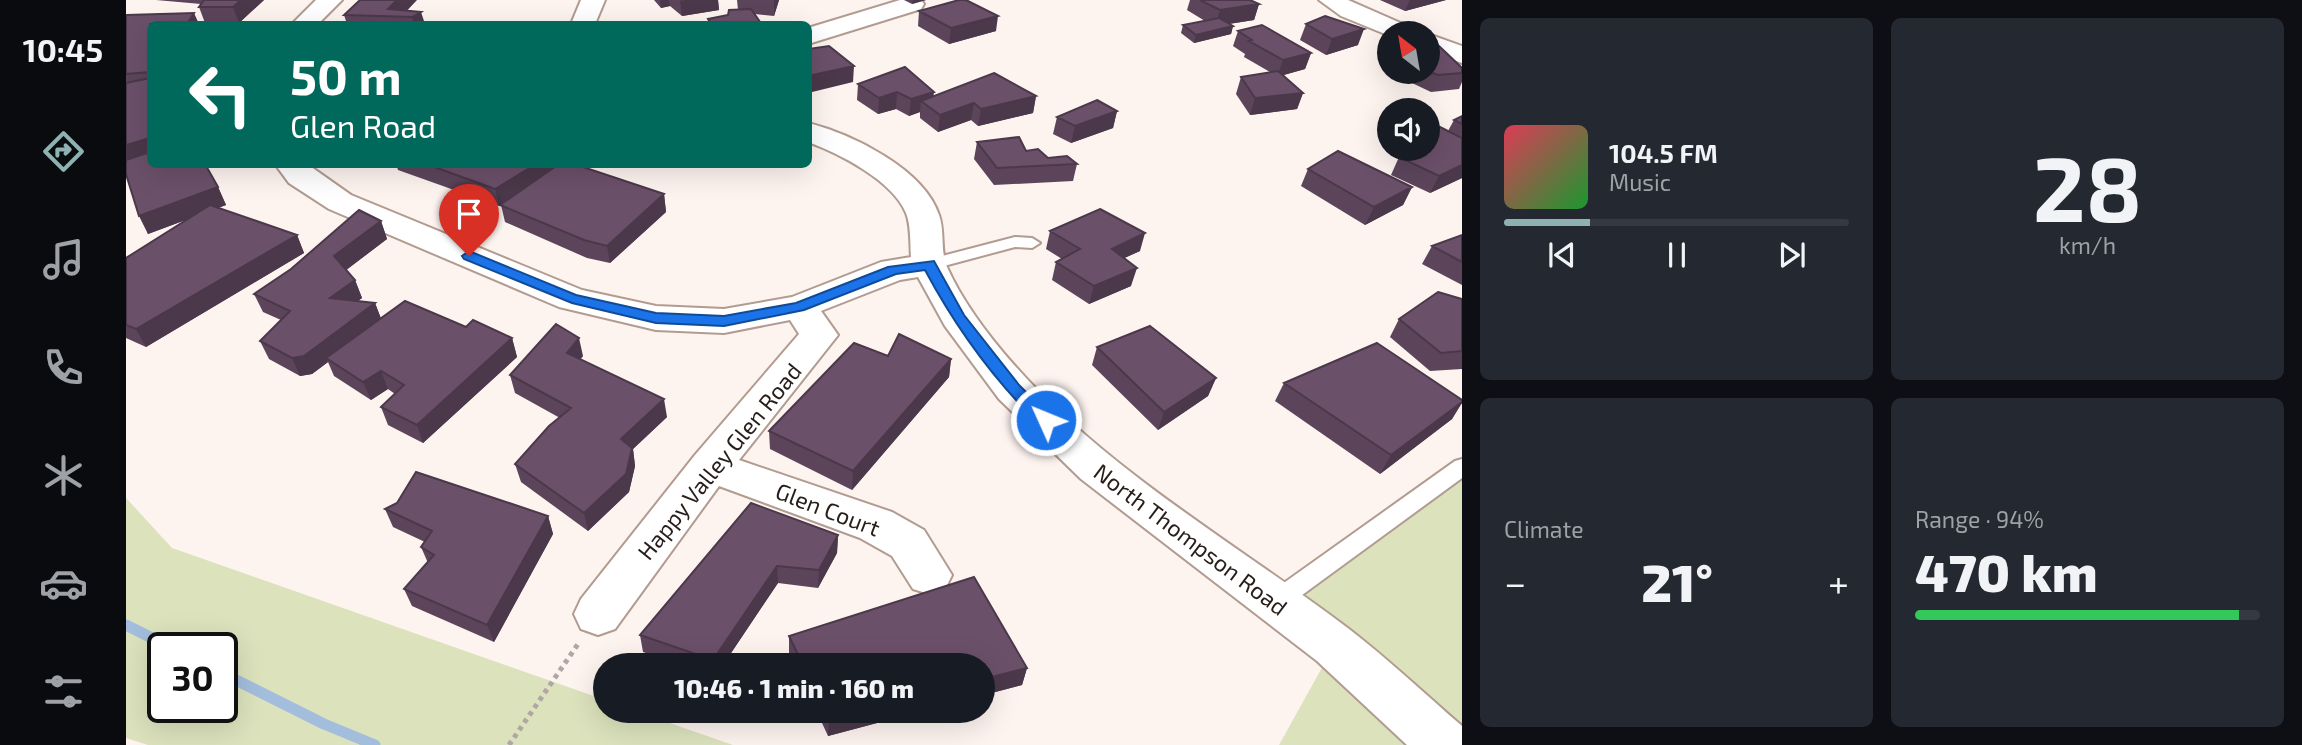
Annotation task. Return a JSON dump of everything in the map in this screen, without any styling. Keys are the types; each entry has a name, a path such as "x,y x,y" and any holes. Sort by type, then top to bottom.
{"street":[{"path":"307,21 330,0"},
{"path":"584,21 593,0"},
{"path":"1331,0 1377,22"},
{"path":"812,35 912,4"},
{"path":"1440,47 1462,55"},
{"name":"North Thompson Road","path":"812,133 839,143 871,161 909,191 923,214 929,265 958,318 1013,389 1096,468 1334,646 1445,745"},
{"path":"293,168 300,176 340,202 572,299 656,318 724,321 799,307 893,270 929,265"},
{"name":"Happy Valley Glen Road","path":"598,614 710,466 819,335 799,307"},
{"name":"Glen Court","path":"710,466 876,525 908,544 929,575"}],"lane":[{"path":"929,265 1016,242 1032,243"},
{"path":"1275,602 1462,467"}],"path":[{"path":"509,745 598,614"}],"green space":[{"path":"1462,467 1462,745 1279,745 1334,646 1275,602"},
{"path":"126,498 172,548 593,696 593,723 670,723 733,745 148,745 126,738"}],"building":[{"path":"204,0 241,0 233,7 199,7"},
{"path":"360,0 397,0 388,9 421,12 412,17 344,15"},
{"path":"966,0 998,16 951,28 919,11"},
{"path":"1200,0 1250,0 1259,4 1220,10"},
{"path":"751,9 759,21 708,19 728,15 729,10"},
{"path":"194,13 189,21 147,21 147,72 126,74 126,15"},
{"path":"1325,16 1364,29 1332,39 1306,24"},
{"path":"1219,18 1233,26 1196,35 1183,25"},
{"path":"1262,25 1311,53 1283,60 1249,41 1252,40 1238,31"},
{"path":"829,46 854,66 812,75 812,48"},
{"path":"1440,47 1462,68 1462,73 1440,75"},
{"path":"905,67 934,92 911,99 897,92 879,98 858,84"},
{"path":"1278,71 1303,93 1255,98 1241,77"},
{"path":"994,73 1036,96 981,109 974,103 940,115 921,101"},
{"path":"147,79 147,139 126,145 126,83"},
{"path":"1097,100 1117,111 1075,126 1057,117"},
{"path":"1462,116 1462,124 1454,120"},
{"path":"1440,127 1462,138 1462,165 1439,176 1407,161 1440,161"},
{"path":"1019,137 1026,151 1038,149 1048,158 1067,156 1077,164 997,168 977,142"},
{"path":"1338,151 1412,187 1374,207 1308,169"},
{"path":"147,153 147,168 207,168 218,187 139,216 126,174 126,160"},
{"path":"437,168 529,168 495,189"},
{"path":"553,168 586,168 664,194 607,246 584,240 500,205"},
{"path":"210,205 297,235 136,329 126,325 126,258"},
{"path":"1100,209 1145,233 1112,249 1137,268 1094,286 1056,262 1080,249 1050,231"},
{"path":"359,210 381,221 334,256 355,280 330,298 375,303 304,356 292,358 260,341 290,311 254,294 291,269"},
{"path":"1462,235 1462,262 1432,246"},
{"path":"1438,292 1462,299 1462,351 1441,353 1399,319"},
{"path":"405,301 466,327 473,320 512,338 417,425 381,407 404,385 381,371 363,382 326,358"},
{"path":"556,324 579,338 567,353 664,399 621,439 632,448 626,474 584,513 515,464 549,426 571,408 510,375"},
{"path":"1150,326 1216,378 1164,412 1097,347"},
{"path":"899,334 951,359 853,471 769,431 854,343 888,356"},
{"path":"1377,343 1462,400 1391,455 1284,383"},
{"path":"416,472 548,516 487,625 404,589 434,555 421,547 432,531 385,509 397,503"},
{"path":"751,503 838,535 819,570 777,566 718,653 693,653 640,635"},
{"path":"974,577 1027,668 995,676 995,653 797,653 789,636"}],"waterway":[{"path":"126,625 147,636"},
{"path":"238,681 324,724 375,745"}],"route":[{"path":"469,256 572,299 656,318 724,321 799,307 893,270 929,265 958,318 1013,389 1046,420"}]}
